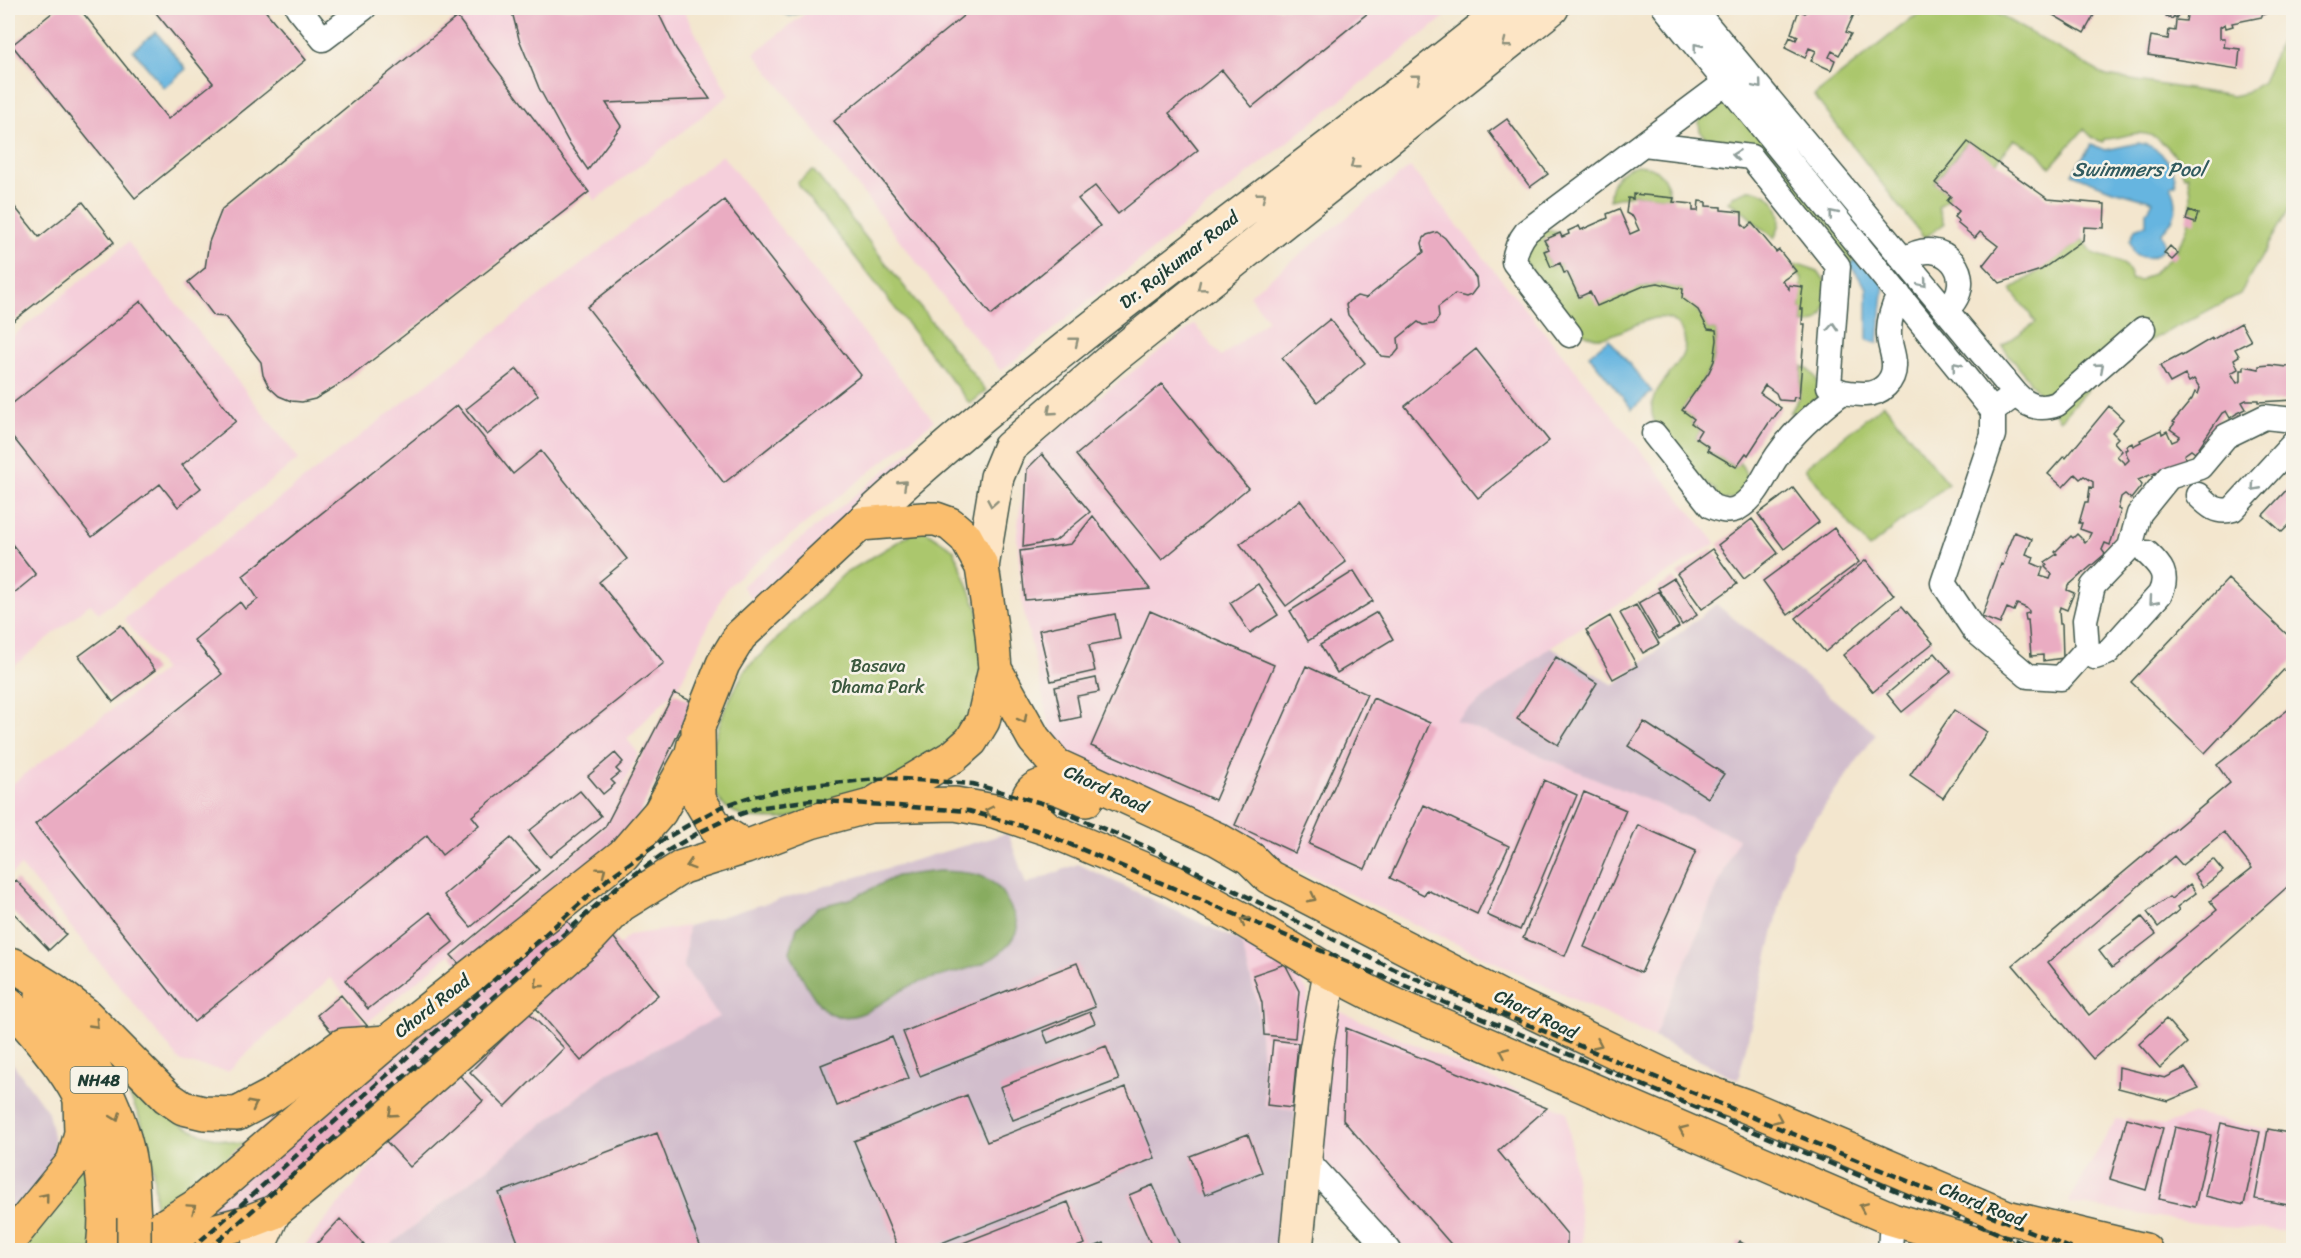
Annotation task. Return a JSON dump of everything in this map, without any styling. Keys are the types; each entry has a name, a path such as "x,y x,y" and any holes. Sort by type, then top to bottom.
{"main road":[{"name":"Dr. Rajkumar Road","path":"860,524 962,431 1088,330 1507,8"},
{"name":"Dr. Rajkumar Road","path":"982,567 997,477 1009,448 1114,357 1552,8"},
{"path":"159,1251 175,1241 248,1222 274,1212 350,1150 590,938 621,905 682,867 746,847 811,822 870,806 954,756 971,741 983,721 996,669 982,567 966,538 950,524 936,519 923,519 860,524 740,636 723,664 698,727 699,799 717,829 746,847"},
{"name":"Chord Road","path":"996,669 1034,740 1056,765 1217,839 1250,858 1269,877 1503,998 1674,1080 1746,1106 2007,1217 2145,1251"},
{"name":"Chord Road","path":"125,1251 196,1206 387,1042 622,855 660,812 691,756 698,727"},
{"path":"1048,829 1028,807 1031,790 1039,786 1051,786 1100,806 1244,872 1269,877"},
{"name":"Chord Road","path":"870,806 955,804 993,811 1048,829 1174,882 1330,972 1386,1001 1891,1235 1998,1251"},
{"path":"11,963 54,990 85,1014 167,1097 183,1108 204,1113 237,1114 270,1096 343,1045 387,1042"},
{"name":"NH48","path":"11,963 53,1008 80,1047 110,1101 128,1149 114,1230"},
{"path":"1296,1251 1315,1056 1330,972"},
{"name":"NH48","path":"8,1003 45,1044 74,1086 97,1144 114,1230 134,1251"},
{"path":"8,1242 73,1162 81,1133 81,1100"},
{"path":"257,1251 274,1212"}],"street":[{"path":"298,8 323,39 364,8"},
{"path":"1665,8 1993,411 1993,435 1943,583 1974,630 2028,676 2061,678 2087,649"},
{"path":"1693,8 2016,394 2027,404 2034,407 2050,407 2057,404 2143,329"},
{"path":"1570,335 1514,262 1516,249 1527,231 1726,82"},
{"path":"1644,144 1751,157 1838,266 1835,390 1780,452 1749,500 1736,509 1728,511 1711,506 1654,434"},
{"path":"1904,260 1919,251 1928,250 1937,251 1951,260 1960,277 1960,286 1954,302 1946,310"},
{"path":"1835,390 1872,394 1880,391 1891,379 1894,362 1889,324 1899,296"},
{"path":"1993,411 2016,394"},
{"path":"2147,553 2164,572 2163,588 2160,594 2107,653 2095,657 2087,649 2085,621 2093,586 2130,547 2139,514 2169,477 2200,467 2226,436 2265,417 2294,420"},
{"path":"2198,495 2212,508 2225,512 2233,509 2294,443"},
{"path":"1306,1160 1389,1251"}],"shaded area":[{"path":"466,8 682,8 729,95 595,201 457,17"},
{"path":"812,8 1456,8 1001,371 754,53"},
{"path":"722,155 934,421 726,589 679,686 627,739 638,753 607,824 368,1022 330,978 228,1071 181,1062 21,866 8,877 8,787 164,670 124,619"},
{"path":"1410,167 1716,543 1550,647 1456,720 1738,838 1654,1037 1073,764 1050,727 1023,609 1017,535 1025,466 1039,443 1195,324 1221,357 1268,320 1249,295"},
{"path":"128,242 299,459 99,613 90,604 8,671 8,340"},
{"path":"937,429 947,441 752,599 742,586"},
{"path":"1716,604 1876,734 1793,851 1738,1080 1654,1037 1738,838 1455,720 1550,647 1614,685"},
{"path":"1008,833 1026,884 1078,864 1241,942 1258,1005 1265,1106 1296,1110 1278,1250 384,1250 609,1072 719,1017 684,967 688,926"},
{"path":"688,926 684,967 720,1017 609,1072 384,1250 301,1250 391,1141 630,935"},
{"path":"1241,942 1293,966 1308,993 1296,1110 1265,1106 1258,1005"},
{"path":"1332,1008 1567,1112 1584,1250 1404,1250 1320,1157"},
{"path":"8,1057 48,1112 59,1164 8,1227"},
{"path":"2194,1114 2293,1135 2293,1231 2222,1227 2068,1203 2116,1119 2165,1125"}],"green space":[{"path":"1932,8 1987,8 2106,76 2232,96 2246,93 2262,82 2293,14 2293,202 2240,294 2126,353 2093,383 2060,420 2002,346 2036,322 2011,290 2083,240 2093,253 2121,262 2132,280 2139,281 2154,272 2176,250 2188,223 2191,192 2188,175 2184,176 2177,159 2166,145 2150,135 2141,133 2104,139 2103,142 2093,138 2084,129 2050,167 2039,153 2014,139 1996,163 1967,142 1935,183 1951,196 1938,207 1944,224 1924,238 1814,96 1912,18"},
{"path":"1724,100 1731,101 1862,255 1850,265 1762,157 1744,146 1706,137 1700,131 1701,116"},
{"path":"1637,165 1650,168 1660,174 1667,185 1670,198 1633,194 1610,200 1611,188 1616,177"},
{"path":"813,170 986,391 970,404 797,183"},
{"path":"1748,190 1765,194 1776,205 1780,221 1774,238 1742,210 1728,202 1733,196"},
{"path":"1546,230 1560,233 1544,240 1549,249 1544,252 1551,267 1560,263 1579,297 1590,292 1635,289 1658,283 1683,289 1708,329 1716,330 1712,363 1682,410 1694,419 1691,423 1701,430 1696,438 1709,447 1707,450 1735,467 1739,462 1745,471 1746,479 1740,497 1714,502 1716,490 1695,473 1655,423 1652,410 1654,397 1682,355 1685,344 1682,332 1674,322 1664,318 1653,318 1606,336 1593,337 1579,330 1525,261 1525,247"},
{"path":"1801,265 1818,271 1828,285 1826,306 1821,317 1816,321 1802,324 1803,310 1800,309 1802,279 1792,266"},
{"path":"1802,366 1816,378 1818,396 1804,412 1790,413 1799,398"},
{"path":"1884,404 1948,484 1869,548 1805,468"},
{"name":"Basava Dhama Park","path":"921,528 954,550 978,610 984,668 968,725 952,744 865,798 784,819 744,818 724,806 709,785 710,753 725,708 745,670 844,574"},
{"path":"939,871 977,875 993,883 1000,890 1013,912 1017,927 1013,938 1004,949 980,965 908,987 861,1014 850,1017 840,1016 824,1009 807,986 790,952 797,928 818,907 853,898 897,876"},
{"path":"118,1062 179,1123 213,1138 262,1145 155,1219 151,1157 140,1119 123,1083 111,1065"},
{"path":"83,1160 92,1192 95,1250 10,1250"}],"water":[{"path":"773,8 812,8 790,16"},
{"path":"156,32 186,69 164,88 133,50"},
{"name":"Swimmers Pool","path":"2138,143 2153,147 2164,156 2175,176 2176,184 2171,186 2176,205 2174,217 2161,233 2163,246 2161,251 2157,255 2146,258 2134,253 2130,241 2135,229 2146,224 2146,211 2153,201 2110,189 2072,174 2091,145 2106,150"},
{"path":"1862,255 1884,283 1878,343 1867,340 1867,288 1850,265"},
{"path":"1609,339 1652,392 1632,409 1589,355"}],"building":[{"path":"58,8 79,8 168,119 213,83 152,8 263,8 306,60 135,198 12,45"},
{"path":"511,8 656,8 676,49 710,99 606,103 621,126 588,170 568,141 539,88 519,39"},
{"path":"973,8 1366,8 1369,12 1252,107 1222,70 1169,113 1198,150 1118,214 1095,186 1078,199 1100,226 991,315 834,121"},
{"path":"1808,8 1864,8 1859,15 1853,11 1850,13 1854,14 1846,32 1851,34 1839,55 1832,51 1829,57 1835,60 1831,70 1811,61 1816,51 1809,48 1805,58 1785,48 1790,37 1796,40 1798,36 1791,33 1799,10 1805,13"},
{"path":"2041,8 2084,8 2094,15 2084,33"},
{"path":"2154,8 2266,8 2267,13 2262,17 2232,23 2233,26 2226,28 2225,24 2220,27 2220,38 2225,38 2224,47 2240,49 2238,69 2148,55 2151,36 2168,39 2169,30 2175,31 2176,20 2186,21 2188,10 2182,9 2176,18 2174,16 2172,19 2166,16 2168,13"},
{"path":"457,17 589,192 348,379 315,399 302,402 291,401 279,396 269,387 263,375 261,362 226,317 214,316 188,282 205,268 209,242 222,209"},
{"path":"1507,119 1548,174 1530,187 1489,132"},
{"path":"1968,142 2048,199 2105,204 2104,228 2084,227 2083,240 2041,270 2000,283 1983,265 1998,246 1980,232 1975,238 1957,223 1959,221 1954,217 1959,211 1947,201 1951,196 1935,183"},
{"path":"1633,194 1674,198 1673,202 1693,204 1693,211 1698,211 1699,201 1706,202 1706,206 1721,207 1721,210 1742,212 1742,224 1746,228 1752,223 1776,252 1779,250 1796,271 1782,281 1789,289 1789,285 1803,287 1800,309 1803,309 1802,324 1805,324 1799,398 1794,397 1793,401 1779,400 1776,393 1765,385 1760,393 1781,408 1748,455 1746,453 1736,467 1707,450 1709,447 1696,438 1701,430 1691,423 1694,419 1682,410 1709,372 1714,361 1717,340 1716,330 1708,329 1698,310 1682,298 1683,289 1658,283 1646,285 1597,306 1590,292 1579,297 1567,272 1564,273 1560,263 1551,267 1544,251 1549,249 1544,240 1560,233 1562,237 1579,226 1581,230 1608,218 1607,214 1619,209 1630,234 1639,230 1633,217 1626,213 1628,198 1633,199"},
{"path":"724,200 861,375 724,483 587,307"},
{"path":"10,201 39,237 83,202 114,242 8,325 8,203"},
{"path":"2189,210 2198,214 2195,223 2186,220"},
{"path":"1437,232 1445,238 1476,278 1477,287 1471,295 1466,297 1455,294 1438,307 1439,317 1434,324 1423,325 1418,322 1398,338 1399,349 1395,354 1391,357 1381,356 1348,315 1346,305 1357,296 1366,298 1424,252 1422,243 1424,238"},
{"path":"2170,246 2178,254 2172,260 2164,253"},
{"path":"141,301 236,421 182,465 201,488 178,507 160,484 92,537 8,431 8,407"},
{"path":"1330,319 1365,363 1317,402 1282,358"},
{"path":"2241,323 2251,341 2235,349 2239,356 2234,359 2238,369 2231,373 2237,383 2241,381 2241,370 2244,370 2244,366 2259,369 2259,366 2270,365 2287,367 2294,358 2294,400 2258,402 2258,400 2246,400 2242,402 2246,409 2230,418 2226,411 2222,413 2195,453 2191,450 2184,455 2186,460 2138,480 2142,485 2131,499 2125,494 2121,497 2118,509 2121,510 2110,545 2105,543 2102,550 2105,554 2068,586 2067,590 2074,593 2067,610 2060,607 2059,611 2060,624 2062,624 2063,658 2043,661 2043,655 2031,656 2028,620 2025,614 2029,611 2026,608 2017,604 2014,611 2007,608 2000,624 1982,617 2014,532 2032,539 2026,554 2034,557 2032,563 2043,568 2040,576 2050,579 2052,574 2045,567 2047,565 2045,562 2057,554 2055,552 2071,536 2073,538 2077,534 2085,542 2091,533 2080,529 2082,523 2079,523 2085,502 2088,502 2090,487 2093,488 2093,482 2084,476 2080,479 2075,474 2063,487 2048,474 2064,456 2066,458 2109,406 2123,419 2112,432 2118,438 2114,442 2122,451 2117,456 2125,464 2129,460 2125,450 2128,449 2126,446 2132,443 2133,446 2161,430 2162,434 2167,431 2172,442 2177,440 2180,436 2170,429 2175,423 2173,422 2195,392 2198,394 2200,388 2194,379 2189,382 2185,375 2170,383 2160,366"},
{"path":"1476,349 1549,441 1478,498 1405,406"},
{"path":"517,369 538,395 487,435 466,409"},
{"path":"1162,384 1248,488 1162,560 1076,455"},
{"path":"457,405 513,474 541,451 627,559 599,582 664,663 472,816 479,825 442,855 427,835 194,1022 35,824 222,674 194,640 240,602 245,609 258,599 243,576"},
{"path":"1042,454 1090,512 1055,541 1023,547 1027,469"},
{"path":"2294,482 2294,520 2282,532 2263,515"},
{"path":"1793,488 1819,522 1784,549 1758,514"},
{"path":"1300,500 1346,562 1286,606 1240,544"},
{"path":"1093,516 1150,589 1025,600 1020,551 1071,544"},
{"path":"1752,519 1778,553 1744,579 1718,545"},
{"path":"1834,528 1859,562 1788,615 1763,581"},
{"path":"8,539 36,575 8,598"},
{"path":"1712,549 1737,584 1702,609 1677,574"},
{"path":"1866,560 1894,595 1825,652 1796,618"},
{"path":"1354,571 1373,601 1308,641 1290,611"},
{"path":"1674,578 1697,615 1682,625 1658,588"},
{"path":"2228,579 2294,641 2294,659 2205,753 2131,682"},
{"path":"1258,584 1278,615 1250,633 1230,603"},
{"path":"1659,591 1679,627 1659,639 1638,603"},
{"path":"1636,605 1659,644 1643,653 1620,613"},
{"path":"1902,606 1933,643 1873,692 1843,655"},
{"path":"1150,611 1274,665 1215,800 1091,746"},
{"path":"1377,612 1393,639 1337,673 1320,645"},
{"path":"1115,614 1120,639 1089,645 1095,671 1051,681 1039,630"},
{"path":"1610,616 1637,666 1613,679 1586,630"},
{"path":"121,625 155,670 113,702 79,656"},
{"path":"1935,653 1951,672 1902,712 1887,694"},
{"path":"1556,657 1597,683 1558,745 1517,719"},
{"path":"1306,666 1367,694 1295,853 1235,825"},
{"path":"1096,678 1099,692 1077,696 1081,717 1062,721 1055,687"},
{"path":"674,693 693,702 628,839 549,898 590,950 611,934 658,995 581,1061 530,1001 453,1068 483,1101 410,1167 384,1139 419,1096 238,1250 234,1250 186,1193 350,1053 317,1015 341,995 376,1036 460,965 451,955 605,827"},
{"path":"1373,698 1430,723 1365,869 1309,844"},
{"path":"2294,705 2294,881 2093,1059 2013,965 2230,783 2217,765","holes":["2224,832 2252,868 2210,901 2217,910 2089,1015 2048,962 2174,856 2182,865"]},
{"path":"1954,710 1987,732 1943,798 1910,775"},
{"path":"1644,722 1724,774 1708,798 1628,746"},
{"path":"615,753 623,762 616,769 620,773 611,780 615,784 603,794 588,776"},
{"path":"1544,780 1577,795 1520,930 1487,915"},
{"path":"580,791 601,816 550,857 529,831"},
{"path":"1584,792 1626,810 1565,956 1523,938"},
{"path":"1424,805 1509,846 1477,914 1427,890 1424,895 1390,878"},
{"path":"1638,825 1696,851 1641,973 1584,947"},
{"path":"511,838 539,870 471,927 444,895"},
{"path":"2213,859 2223,871 2203,887 2194,874"},
{"path":"16,880 66,934 49,950 8,907 8,888"},
{"path":"2190,884 2196,893 2177,907 2179,910 2158,927 2147,912 2169,897 2171,899"},
{"path":"430,912 453,942 368,1009 345,980"},
{"path":"2142,917 2156,934 2112,968 2099,951"},
{"path":"1077,963 1095,1007 920,1076 903,1032"},
{"path":"1285,964 1299,991 1295,1038 1264,1035 1262,1003 1253,975"},
{"path":"1090,1012 1095,1023 1048,1043 1043,1031"},
{"path":"529,1013 564,1048 505,1107 470,1072"},
{"path":"2166,1019 2187,1043 2160,1068 2139,1044"},
{"path":"1346,1028 1547,1108 1498,1151 1567,1234 1567,1250 1456,1250 1343,1120"},
{"path":"892,1037 909,1078 837,1106 821,1065"},
{"path":"1273,1040 1298,1043 1292,1108 1267,1105"},
{"path":"1106,1046 1119,1080 1013,1120 1000,1087"},
{"path":"2119,1067 2165,1078 2185,1068 2199,1088 2168,1101 2118,1088"},
{"path":"1126,1087 1155,1158 924,1250 899,1250 854,1141 967,1095 987,1142"},
{"path":"2127,1118 2163,1128 2146,1190 2110,1179"},
{"path":"2221,1123 2260,1132 2244,1205 2205,1196"},
{"path":"2175,1127 2211,1135 2195,1207 2159,1199"},
{"path":"2268,1129 2294,1134 2294,1206 2255,1199"},
{"path":"657,1133 702,1250 521,1250 499,1193"},
{"path":"1248,1134 1262,1172 1205,1195 1190,1156"},
{"path":"1153,1185 1182,1250 1144,1250 1152,1247 1129,1195"},
{"path":"1068,1202 1085,1244 1068,1250 945,1250"},
{"path":"340,1219 364,1244 358,1250 311,1250"},
{"path":"1739,1241 1753,1250 1733,1250"},
{"path":"1104,1243 1107,1250 1086,1250"}],"railway":[{"path":"190,1250 610,877 663,840 721,807 753,796 811,785 889,778 973,784 1045,804 1149,848 1393,969 2075,1250"},
{"path":"208,1250 617,887 669,850 727,819 757,808 811,800 969,811 1036,830 2038,1250"}]}
